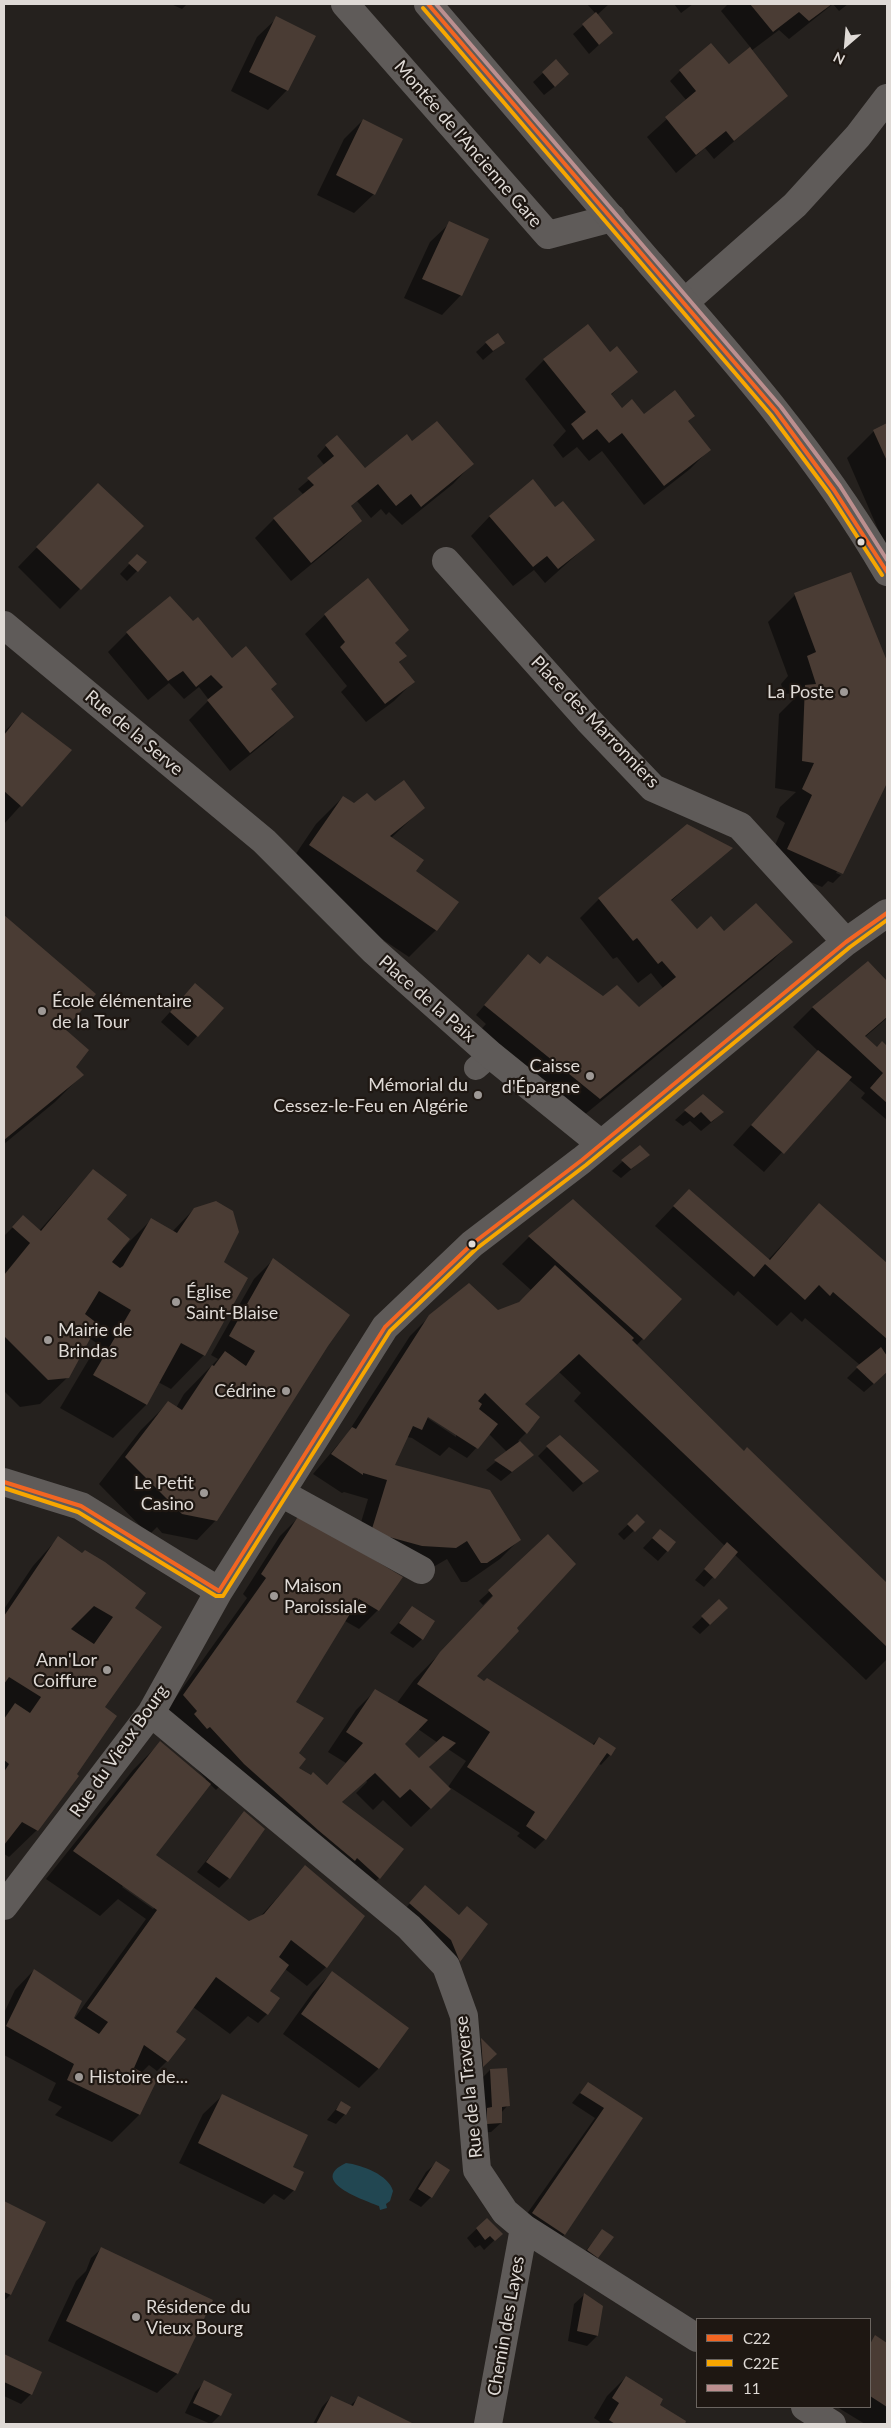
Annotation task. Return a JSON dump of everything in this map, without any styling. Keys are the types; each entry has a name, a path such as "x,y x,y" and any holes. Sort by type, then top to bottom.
{"street":[{"name":"Montée de l'Ancienne Gare","path":"345,4 548,235 612,218"},
{"path":"428,4 685,302 803,445 869,540 887,572"},
{"path":"685,302 795,205 858,136 887,98"},
{"name":"Place des Marronniers","path":"446,561 588,720 653,788 740,826 846,942"},
{"name":"Rue de la Serve","path":"4,625 264,841"},
{"name":"Place de la Paix","path":"264,841 484,1062 601,1144"},
{"name":"Rue du Vieux Bourg","path":"4,1906 151,1713 219,1591 385,1327 472,1244 601,1144 846,942 887,913"},
{"path":"4,1482 81,1506 219,1591"},
{"path":"281,1493 421,1570"},
{"name":"Rue de la Traverse","path":"151,1713 409,1927 446,1966 464,2016 477,2170 505,2212 524,2228 696,2337"},
{"name":"Chemin des Layes","path":"488,2424 524,2228"},
{"path":"806,2408 832,2424"}],"water":[{"path":"346,2163 360,2166 386,2180 393,2191 390,2201 386,2204 387,2208 380,2210 379,2206 352,2195 335,2183 333,2176 336,2170"}],"building":[{"path":"750,4 832,4 809,21 799,12 773,32"},
{"path":"596,12 613,33 599,45 582,24"},
{"path":"276,16 316,36 288,91 249,72"},
{"path":"711,43 729,64 750,47 788,96 734,141 726,131 696,155 665,117 696,91 679,70"},
{"path":"556,59 569,74 555,87 542,72"},
{"path":"363,119 403,139 375,195 336,175"},
{"path":"449,221 489,239 462,296 422,279"},
{"path":"588,324 610,352 617,346 638,372 611,394 622,408 632,399 644,414 675,390 695,416 688,421 711,450 664,486 622,433 609,443 597,429 583,440 571,424 586,412 543,359"},
{"path":"498,333 505,343 493,351 485,342"},
{"path":"437,421 474,464 421,507 411,494 396,506 378,484 351,506 362,521 311,563 273,518 314,485 307,478 334,456 325,445 337,435 365,468 407,434 412,441"},
{"path":"887,423 887,461 873,430"},
{"path":"533,479 555,507 563,501 595,540 558,569 547,556 533,567 489,516"},
{"path":"98,483 144,526 81,590 36,547"},
{"path":"137,554 147,562 138,572 128,563"},
{"path":"851,572 887,661 887,783 843,874 787,849 812,795 802,789 814,763 802,761 805,685 816,684 807,656 816,652 794,593"},
{"path":"368,578 409,630 395,643 407,656 399,662 415,682 385,704 340,647 345,642 324,614"},
{"path":"170,596 193,621 198,617 232,658 246,646 277,684 271,689 294,717 250,753 207,700 223,687 211,675 196,687 183,671 168,681 126,632"},
{"path":"22,712 72,750 22,807 4,791 4,735"},
{"path":"404,780 425,808 390,836 424,860 416,871 459,902 437,931 309,845 343,796 354,803 367,793 375,801"},
{"path":"687,824 733,848 671,900 697,929 711,916 724,931 756,903 793,942 600,1099 484,1005 528,954 540,964 547,956 603,996 617,985 639,1007 676,977 662,961 658,964 637,938 633,941 598,898"},
{"name":"École élémentaire de la Tour","path":"4,915 96,994 65,1029 89,1050 76,1067 84,1075 4,1140"},
{"path":"868,961 887,981 887,1017 865,1036 877,1047 882,1041 887,1046 887,1103 870,1088 883,1073 812,1007"},
{"path":"195,983 224,1008 198,1037 170,1012"},
{"path":"818,1050 852,1077 784,1154 751,1125"},
{"path":"703,1094 724,1112 711,1122 701,1112 694,1118 684,1110"},
{"path":"640,1145 650,1155 631,1169 621,1160"},
{"path":"93,1169 127,1195 107,1219 130,1239 112,1262 120,1268 151,1218 177,1233 194,1208 216,1201 233,1211 239,1232 224,1262 248,1278 205,1356 181,1343 147,1405 93,1375 131,1310 99,1291 85,1314 98,1324 69,1378 48,1380 4,1336 4,1275 30,1243 12,1227 23,1215 41,1231"},
{"path":"689,1189 770,1260 819,1203 887,1263 887,1339 833,1292 830,1296 819,1285 805,1300 765,1264 754,1277 673,1206"},
{"path":"573,1199 682,1299 644,1340 528,1236"},
{"path":"273,1258 350,1315 328,1346 217,1521 182,1514 125,1457 168,1401 182,1410 212,1365 214,1366 225,1351 246,1366 255,1351 229,1336"},
{"path":"555,1265 634,1338 632,1340 744,1451 747,1447 887,1583 887,1647 579,1354 525,1404 540,1417 527,1434 485,1393 478,1401 482,1404 479,1409 498,1424 478,1449 428,1417 422,1430 413,1426 395,1465 490,1490 521,1540 487,1563 481,1563 467,1541 456,1548 422,1546 371,1532 387,1480 363,1473 363,1475 331,1454 352,1427 356,1429 429,1315 469,1283 498,1310 519,1302"},
{"path":"881,1347 887,1356 887,1372 874,1384 856,1367"},
{"path":"560,1435 599,1471 583,1483 546,1446"},
{"path":"520,1441 534,1455 512,1472 494,1460"},
{"path":"637,1514 645,1522 635,1532 627,1524"},
{"path":"299,1515 403,1577 379,1611 359,1599 296,1702 324,1718 299,1753 306,1759 299,1768 311,1775 313,1772 327,1785 363,1743 346,1732 375,1689 428,1720 405,1744 419,1758 443,1736 456,1743 429,1767 451,1789 431,1809 410,1789 400,1798 375,1773 342,1802 404,1849 380,1879 357,1858 355,1861 318,1830 244,1764 210,1727 207,1729 194,1714 197,1711 183,1695 266,1578 261,1574"},
{"path":"660,1529 676,1542 668,1552 652,1538"},
{"path":"548,1534 576,1564 517,1628 519,1631 477,1676 484,1681 487,1678 594,1745 599,1737 616,1748 611,1756 607,1753 546,1840 526,1826 535,1812 467,1767 490,1732 417,1684 440,1652 493,1596 488,1590"},
{"path":"58,1536 82,1553 85,1550 105,1562 146,1593 135,1608 162,1627 105,1707 117,1716 77,1774 79,1776 38,1831 22,1822 4,1845 4,1772 9,1764 4,1760 4,1719 15,1703 30,1713 41,1697 9,1677 4,1684 4,1616","holes":["94,1606 113,1617 94,1644 71,1629"]},
{"path":"727,1542 738,1552 715,1579 704,1569"},
{"path":"719,1599 728,1608 710,1625 701,1616"},
{"path":"412,1606 435,1621 423,1640 399,1623"},
{"path":"160,1741 211,1784 156,1855 249,1921 264,1914 305,1865 365,1916 327,1968 291,1940 279,1957 289,1965 270,1991 280,1998 268,2015 216,1977 176,2032 186,2039 168,2062 144,2045 134,2068 157,2080 140,2115 67,2080 74,2064 6,2026 34,1969 82,2001 74,2018 99,2034 108,2022 87,2008 157,1910 73,1851"},
{"path":"244,1811 265,1829 230,1879 206,1862"},
{"path":"425,1885 459,1915 467,1906 488,1924 460,1962 451,1940 409,1903"},
{"path":"332,1971 409,2028 379,2069 301,2014"},
{"path":"481,2038 497,2054 483,2067"},
{"path":"507,2068 510,2106 502,2107 502,2123 487,2124 487,2108 492,2107 490,2069"},
{"path":"588,2082 643,2118 565,2235 532,2213 604,2108 580,2093"},
{"path":"222,2094 308,2135 293,2167 304,2172 295,2191 198,2143"},
{"path":"341,2101 351,2107 346,2115 336,2110"},
{"path":"436,2161 450,2170 432,2198 418,2189"},
{"path":"4,2201 46,2222 11,2295 4,2292"},
{"path":"487,2218 503,2234 495,2241 490,2236 485,2240 476,2228"},
{"path":"602,2229 614,2237 598,2258 587,2250"},
{"name":"Résidence du Vieux Bourg","path":"101,2247 213,2300 178,2374 66,2321"},
{"path":"584,2293 603,2306 598,2336 577,2331"},
{"path":"875,2335 887,2343 887,2407 871,2397 871,2342"},
{"path":"4,2354 42,2372 32,2395 4,2382"},
{"path":"626,2376 663,2399 660,2405 686,2421 685,2424 615,2424 609,2420 619,2403 612,2398"},
{"path":"204,2380 232,2394 221,2416 193,2403"},
{"path":"331,2396 353,2406 358,2396 414,2424 316,2424"}],"transit line":[{"name":"C22","path":"428,4 776,411 834,490 887,572"},
{"name":"11","path":"436,4 781,407 840,486 887,560"},
{"name":"C22E","path":"423,8 771,415 829,493 882,575"},
{"name":"C22","path":"4,1482 81,1506 219,1591 385,1327 472,1244 582,1160 846,942 887,913"},
{"name":"C22E","path":"4,1488 78,1512 216,1596 223,1596 390,1331 476,1249 586,1165 850,947 887,920"}],"place":[{"name":"La Poste","path":"844,692"},
{"name":"École élémentaire de la Tour","path":"42,1011"},
{"name":"Caisse d'Épargne","path":"590,1076"},
{"name":"Mémorial du Cessez-le-Feu en Algérie","path":"478,1095"},
{"name":"Église Saint-Blaise","path":"176,1302"},
{"name":"Mairie de Brindas","path":"48,1340"},
{"name":"Cédrine","path":"286,1391"},
{"name":"Le Petit Casino","path":"204,1493"},
{"name":"Maison Paroissiale","path":"274,1596"},
{"name":"Ann'Lor Coiffure","path":"107,1670"},
{"name":"Histoire de...","path":"79,2077"},
{"name":"Résidence du Vieux Bourg","path":"136,2317"}]}
